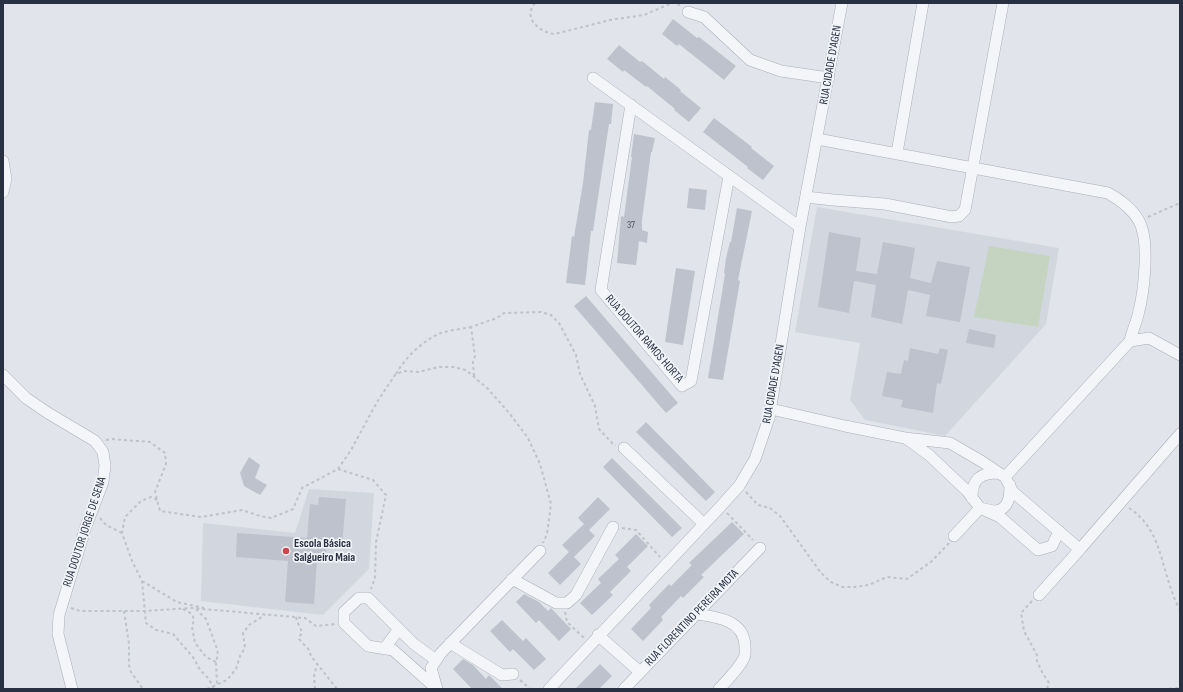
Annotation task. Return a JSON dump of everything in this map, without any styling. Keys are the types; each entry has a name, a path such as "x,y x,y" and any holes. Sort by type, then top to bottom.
{"street":[{"name":"RUA CIDADE D'AGEN","path":"549,689 739,486 755,459 769,418 800,227 842,3"},
{"path":"898,153 923,3"},
{"path":"806,197 885,204 959,216 965,210 1003,3"},
{"path":"688,12 704,17 750,60 781,71 829,78"},
{"path":"593,78 800,227"},
{"name":"RUA DOUTOR RAMOS HORTA","path":"631,105 601,290 682,386 691,381 730,176"},
{"path":"817,139 1108,192 1122,201 1140,221 1145,245 1143,275 1138,314 1130,341 1004,478"},
{"path":"3,161 6,179 3,192"},
{"path":"1130,341 1149,338 1180,355"},
{"path":"3,375 26,398 42,410 95,442"},
{"path":"770,409 905,438 950,443 1004,478 1013,492 1077,547 1081,548"},
{"path":"1039,595 1180,434"},
{"path":"905,438 929,455 980,508 1000,517 1038,550 1052,546 1059,531"},
{"name":"RUA DOUTOR JORGE DE SENA","path":"72,689 58,634 59,615 86,526 103,482 105,466 103,452 95,442"},
{"path":"624,448 704,524"},
{"path":"972,498 972,488 978,479 987,473 1004,478"},
{"path":"980,508 996,510 1004,507 1009,500 1004,478"},
{"path":"954,536 980,508"},
{"path":"512,579 556,603 567,603 576,595 613,527"},
{"name":"RUA FLORENTINO PEREIRA MOTA","path":"624,689 760,548"},
{"path":"437,689 431,668 441,653 540,551"},
{"path":"436,660 414,644 368,598 359,598 344,612 344,623 368,646 393,650 437,689"},
{"path":"697,614 719,617 733,623 744,638 745,656 736,672 719,689"},
{"path":"384,649 398,629"},
{"path":"598,635 640,672"},
{"path":"450,643 502,674 513,674"}],"path":[{"path":"535,3 530,14 534,24 546,33 555,34 610,20 644,15 672,3"},
{"path":"1140,221 1180,203"},
{"path":"95,442 112,439 150,442 165,454 166,464 155,492 160,511 201,517 242,510 271,518 293,509 302,488 338,469 351,450 377,402 402,364 419,347 441,333 472,327 497,318 504,313 541,312 551,315 559,323 576,355 580,374 595,406 599,429 613,444 624,448"},
{"path":"472,327 475,356 473,362 474,377"},
{"path":"395,375 403,371 419,372 438,367 453,366 466,370 488,389 510,414 528,438 540,464 551,504 547,534 540,551"},
{"path":"338,469 373,480 386,495 376,542 375,578 368,598"},
{"path":"739,486 758,505 770,508 780,516 821,573 830,582 842,587 869,585 886,577 907,579 932,561 954,536"},
{"path":"157,500 151,496 141,501 125,518 122,533 132,561 142,580 146,624 156,630 173,634 193,657 200,670 209,679 213,688"},
{"path":"1120,502 1137,514 1154,534 1163,558 1164,568 1176,604 1180,609"},
{"path":"94,504 96,514 106,525 122,533"},
{"path":"721,506 760,548"},
{"path":"613,527 636,530 667,564"},
{"path":"142,580 177,602 214,610"},
{"path":"1039,595 1021,613 1024,631 1037,654 1037,661 1049,683 1047,689"},
{"path":"564,603 567,622 590,644"},
{"path":"62,606 80,611 144,611 195,608 305,618 316,626 344,623"},
{"path":"182,608 192,614 194,620 192,627 195,643 206,656 216,662"},
{"path":"195,608 206,619 216,646 218,654 216,662 217,685"},
{"path":"124,611 129,644 129,665 131,672 143,689"},
{"path":"208,689 213,688 227,680 236,669 240,656 245,648 243,633 249,625 266,614"},
{"path":"296,617 298,626 302,630 299,640 304,647 309,650 311,656 337,689"},
{"path":"315,689 314,676 317,664"},
{"path":"513,674 530,689"},
{"path":"1163,689 1180,688"}],"shaded area":[{"path":"817,207 1059,248 1046,324 945,436 865,420 850,400 860,343 795,332"},
{"name":"Escola Básica Salgueiro Maia","path":"309,489 374,493 369,569 323,615 201,601 203,523 295,533"}],"green space":[{"path":"989,246 1050,256 1038,327 974,317"}],"building":[{"path":"673,19 736,66 724,80 679,44 677,46 662,34"},
{"path":"619,45 664,79 665,77 701,108 689,122 647,86 646,87 624,70 623,72 607,59"},
{"path":"595,102 613,104 611,124 609,124 593,231 591,231 585,285 566,283 572,236 574,237 583,183 589,130 591,130"},
{"path":"714,118 774,166 763,180 703,132"},
{"path":"634,134 655,138 651,152 642,220 642,230 648,232 647,243 639,241 636,265 617,263 621,216 624,217"},
{"path":"689,188 707,190 705,210 687,208"},
{"path":"737,208 752,211 738,280 740,281 723,380 708,378 725,274 726,258 731,242"},
{"path":"829,232 861,238 856,271 877,274 883,242 915,248 910,278 931,283 937,261 970,267 960,322 926,316 930,295 908,290 902,324 871,317 876,285 854,281 849,313 818,307"},
{"path":"676,268 695,271 683,345 665,342"},
{"path":"586,296 678,403 666,413 574,306"},
{"path":"969,329 996,335 994,348 966,343"},
{"path":"910,348 938,354 940,348 948,350 941,384 937,383 933,413 901,407 903,400 882,396 887,372 901,374 904,360 908,361"},
{"path":"646,422 715,492 706,501 636,432"},
{"path":"249,457 260,465 255,478 267,485 260,495 244,486 240,473"},
{"path":"612,458 682,528 672,537 603,467"},
{"path":"319,497 346,499 342,546 327,545 325,561 317,560 314,604 285,602 288,561 236,557 237,533 307,538 310,504 318,505"},
{"path":"598,497 610,509 589,530 595,536 574,557 562,545 584,524 578,518"},
{"path":"732,522 744,534 701,575 704,577 683,598 681,596 661,617 663,620 643,641 631,629 651,608 649,605 669,584 671,586 692,565 689,563"},
{"path":"636,534 648,546 627,567 631,571 610,592 613,595 592,615 580,603 601,583 598,579 619,559 615,555"},
{"path":"569,552 581,564 560,585 548,573"},
{"path":"524,594 539,602 548,611 551,608 571,629 559,641 539,620 536,623 516,602"},
{"path":"502,620 523,641 526,638 546,659 534,670 513,649 510,652 490,631"},
{"path":"463,659 473,665 486,679 489,675 503,689 472,689 453,669"},
{"path":"600,664 612,676 599,689 575,689"}],"place":[{"name":"Escola Básica Salgueiro Maia","path":"286,551"}]}
